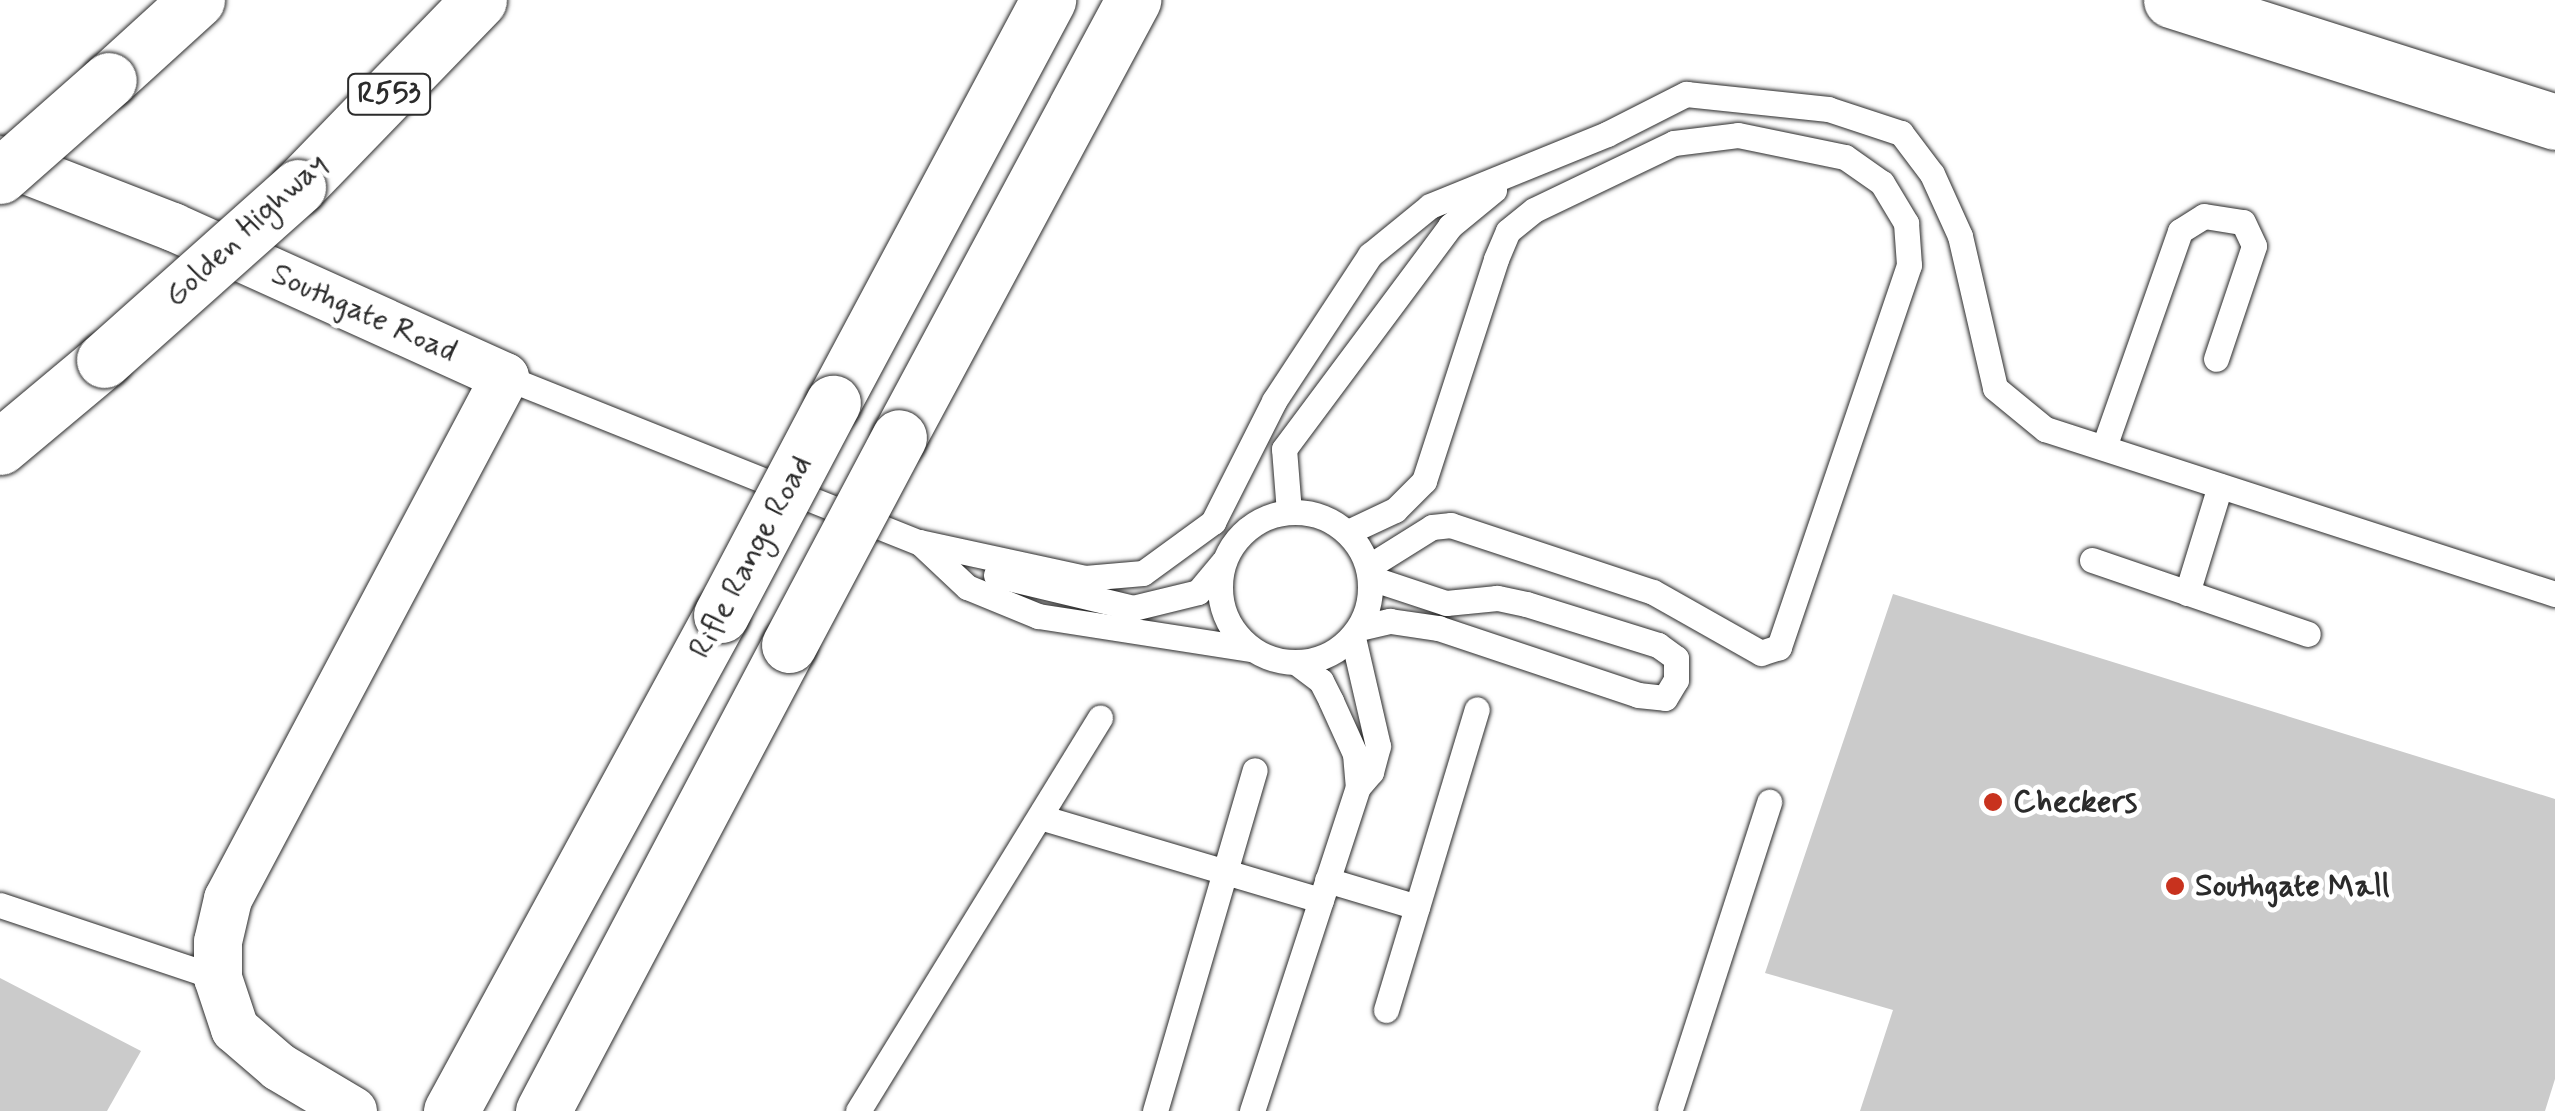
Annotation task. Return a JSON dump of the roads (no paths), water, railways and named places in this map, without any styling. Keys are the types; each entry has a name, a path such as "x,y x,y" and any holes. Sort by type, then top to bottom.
{"main road":[{"path":"0,176 197,0"},
{"name":"Golden Highway","path":"0,446 104,360 298,188 479,0"},
{"name":"Rifle Range Road","path":"451,1111 1048,0"},
{"path":"2171,0 2555,122"},
{"path":"543,1111 1124,17"}],"street":[{"name":"Southgate Road","path":"0,160 173,227 505,377"},
{"path":"353,1111 279,1067 235,1030 218,978 218,942 228,899 505,377"}],"lane":[{"path":"918,542 1086,578 1143,573 1214,522 1274,402 1370,255 1430,206 1513,174 1686,94 1828,109 1901,132 1932,174 1960,236 1995,388 2046,429 2555,594"},
{"path":"1252,1111 1358,787 1371,772 1378,746 1356,633 1370,573 1432,527 1452,526 1653,592 1761,653 1779,647 1910,265 1906,223 1882,183 1844,156 1738,135 1674,143 1534,210 1508,231 1496,260 1424,481 1394,510 1348,532"},
{"path":"1289,512 1284,449 1450,226 1513,174"},
{"path":"2104,447 2180,231 2204,216 2243,222 2254,246 2216,359"},
{"path":"505,377 1046,592 1133,608 1198,592 1253,524"},
{"path":"2187,593 2220,486"},
{"path":"1214,522 1253,524 1289,512 1326,518 1348,532 1370,573 1446,603 1496,598 1526,604 1658,646 1676,658 1676,680 1665,698 1638,695 1438,628 1390,621 1356,633 1321,658 1297,663"},
{"path":"918,542 967,586 1038,616 1250,649 1297,663 1326,691 1355,754 1358,787"},
{"path":"2092,560 2308,634"},
{"path":"1223,562 1222,610 1250,649"},
{"path":"1386,1010 1477,708"},
{"path":"858,1111 1100,718"},
{"path":"1155,1111 1255,770"},
{"path":"1670,1109 1769,802"},
{"path":"1040,817 1224,875 1417,907"},
{"path":"0,905 218,978"}],"place":[{"name":"Checkers","path":"1993,802"},
{"name":"Southgate Mall","path":"2175,886"}]}
